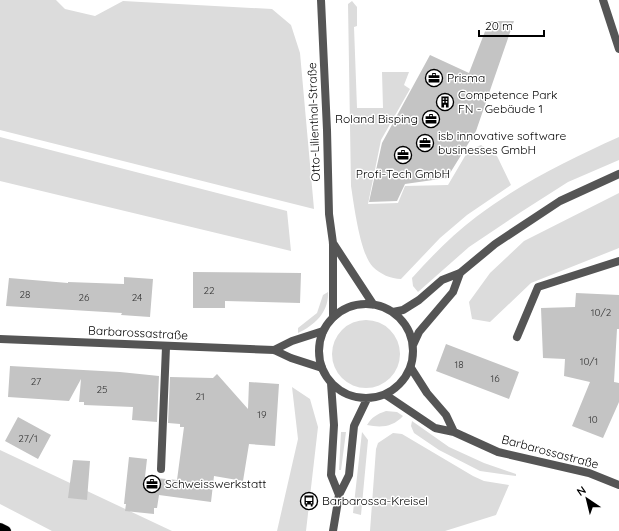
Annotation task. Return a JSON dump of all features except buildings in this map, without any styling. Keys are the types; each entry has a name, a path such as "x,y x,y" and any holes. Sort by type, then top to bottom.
{"main road":[{"path":"0,528 6,531"}],"street":[{"name":"Otto-Lilienthal-Straße","path":"321,0 329,214 333,243 333,317"},
{"path":"603,0 619,48"},
{"path":"393,312 403,310 420,300 442,280 460,273 495,244 560,201 619,174"},
{"name":"Otto-Lilienthal-Straße","path":"333,243 373,304"},
{"path":"517,337 538,288 619,260"},
{"path":"413,345 406,326 393,312 373,304 360,304 346,309 333,317 323,331 319,343 319,356 322,368 331,383 341,392 353,397 367,399 386,395 401,384 411,368 413,345 419,332 453,292 460,273"},
{"name":"Barbarossastraße","path":"274,350 292,341 323,331"},
{"name":"Barbarossastraße","path":"0,339 274,350 291,358 322,368"},
{"path":"160,469 166,346"},
{"path":"411,368 423,387 446,415 454,432"},
{"path":"331,383 334,425 331,475 339,495"},
{"name":"Barbarossastraße","path":"386,395 435,428 454,432 498,452 589,473 619,484"},
{"path":"333,531 339,495 349,475 354,426 367,399"}],"shaded area":[{"path":"0,0 56,0 65,9 95,16 123,1 272,9 291,25 300,53 314,209 0,130"},
{"path":"352,1 357,7 357,26 354,27 357,108 383,108 382,72 409,72 404,85 410,89 381,140 368,204 398,203 405,186 448,185 468,151 481,145 497,156 511,185 467,215 440,238 401,279 386,276 373,267 368,261 361,241 356,217 351,186 348,4"},
{"path":"0,137 287,211 291,251 0,181"},
{"path":"619,137 619,160 568,182 469,247 418,292 413,286 412,278 435,254 459,231 492,205 545,173"},
{"path":"619,193 619,248 531,283 490,322 472,319 469,302 490,273 524,241"},
{"path":"328,292 326,306 320,317 310,326 298,333 298,328 317,313 323,295"},
{"path":"366,320 379,323 390,330 397,341 400,354 397,367 390,378 379,385 366,388 353,385 342,378 335,367 332,354 335,341 342,330 353,323"},
{"path":"292,387 310,399 318,427 306,531 277,531 298,439"},
{"path":"386,411 397,412 403,416 399,420 386,426 367,425 375,416"},
{"path":"412,421 449,447 484,463 516,474 516,476 480,471 439,450 414,433 411,426"},
{"path":"341,432 346,432 341,470 339,470"},
{"path":"362,432 368,440 361,515 353,513"},
{"path":"393,433 402,434 484,481 509,485 496,515 445,531 370,531 376,449 378,443"},
{"path":"0,450 172,531 52,531 0,504"}],"place":[{"name":"Prisma","path":"434,78"},
{"name":"Competence Park FN - Gebäude 1","path":"445,102"},
{"name":"Roland Bisping","path":"431,119"},
{"name":"isb innovative software businesses GmbH","path":"425,143"},
{"name":"Profi-Tech GmbH","path":"403,155"},
{"name":"Schweisswerkstatt","path":"152,484"},
{"name":"Barbarossa-Kreisel","path":"309,501"}]}
